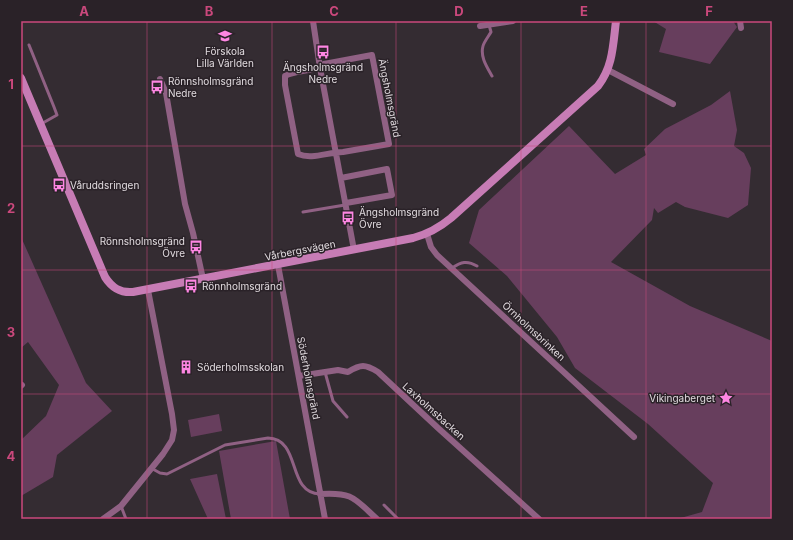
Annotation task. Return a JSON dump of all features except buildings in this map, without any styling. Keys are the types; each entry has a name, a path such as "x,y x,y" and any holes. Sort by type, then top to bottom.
{"street":[{"path":"313,21 320,68 354,250"},
{"path":"480,26 512,21"},
{"name":"Vårbergsvägen","path":"21,78 103,273 108,283 126,293 278,265 427,234 451,218 588,96 601,82 608,70 612,58 616,21"},
{"path":"740,21 741,28"},
{"name":"Ängsholmsgränd","path":"372,55 389,144 336,152 305,157 298,154 286,90 285,76 292,72 320,68 324,64 372,55"},
{"path":"608,70 674,104"},
{"path":"160,79 166,93 185,204 203,279"},
{"path":"341,178 387,169 392,195 346,204"},
{"name":"Örnholmsbrinken","path":"427,234 431,247 437,255 634,438"},
{"name":"Söderholmsgränd","path":"278,265 325,519"},
{"path":"104,519 121,506 152,468 172,440 174,430 167,384 148,290"},
{"name":"Laxholmsbacken","path":"299,376 338,370 348,372 357,366 367,366 378,372 397,391 539,519"},
{"path":"320,494 335,493 347,495 355,499 377,519"}],"lane":[{"path":"489,25 491,32 483,46 483,59 492,76"},
{"path":"29,45 57,115 41,124"},
{"path":"304,212 346,204"},
{"path":"452,268 459,263 466,261 477,266"},
{"path":"325,372 333,401 347,417"},
{"path":"152,468 160,473 167,474 226,445 275,438 288,450 300,482 305,489 312,494 320,494"},
{"path":"384,505 398,519"},
{"path":"121,506 126,519"}],"shaded area":[{"path":"653,21 733,21 737,27 710,64 659,52 666,29"},
{"path":"730,91 737,130 734,146 744,153 751,168 748,205 728,218 685,207 676,202 658,213 654,208 652,220 611,262 690,306 772,341 772,519 677,519 702,512 713,483 648,424 575,368 557,337 507,276 469,243 479,210 569,126 615,174 646,155 644,149 665,129 711,105"},
{"path":"21,237 86,383 112,411 57,455 53,477 21,496 21,440 46,416 59,385 28,342 21,348"},
{"path":"219,414 222,431 191,437 188,420"},
{"path":"276,441 290,519 231,519 219,451"},
{"path":"217,474 226,519 208,519 190,479"}],"place":[{"name":"Förskola Lilla Världen","path":"225,36"},
{"name":"Ängsholmsgränd Nedre","path":"323,52"},
{"name":"Rönnsholmsgränd Nedre","path":"157,87"},
{"name":"Våruddsringen","path":"59,185"},
{"name":"Ängsholmsgränd Övre","path":"348,218"},
{"name":"Rönnsholmsgränd Övre","path":"196,247"},
{"name":"Rönnholmsgränd","path":"191,286"},
{"name":"Söderholmsskolan","path":"186,367"},
{"name":"Vikingaberget","path":"726,398"}]}
